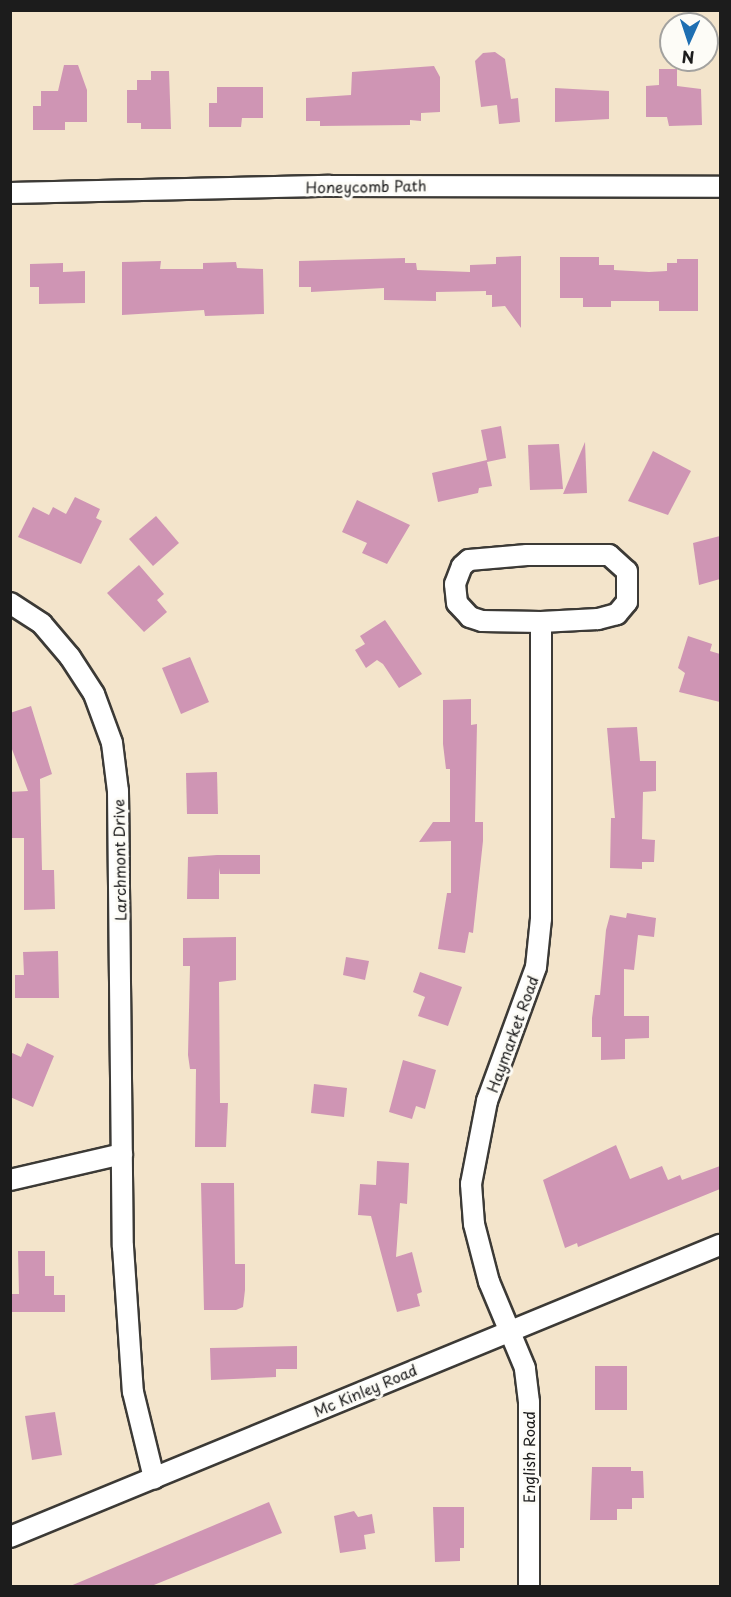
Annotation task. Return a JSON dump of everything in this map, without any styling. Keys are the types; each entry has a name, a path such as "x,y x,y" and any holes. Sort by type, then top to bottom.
{"street":[{"name":"Honeycomb Path","path":"10,193 341,186 720,188"},
{"path":"527,555 609,555 627,571 627,602 617,614 598,619 541,622 470,617 457,603 455,584 462,566 470,560 527,555"},
{"name":"Larchmont Drive","path":"10,603 42,624 70,657 94,694 112,743 118,791 123,1246 133,1392 154,1478"},
{"name":"Haymarket Road","path":"511,1329 489,1282 477,1236 471,1184 488,1101 536,967 541,918 541,622"},
{"path":"10,1180 122,1154"},
{"name":"Mc Kinley Road","path":"10,1537 511,1329 720,1245"},
{"name":"English Road","path":"511,1329 525,1368 529,1402 529,1587"}],"building":[{"path":"495,52 505,59 511,99 518,98 520,122 499,124 497,105 481,107 475,61 483,53"},
{"path":"64,65 78,65 87,90 87,122 65,122 65,130 33,130 33,106 41,106 41,91 58,91"},
{"path":"434,66 440,77 440,112 421,113 421,121 410,120 410,125 320,126 320,121 306,121 306,98 351,95 352,72"},
{"path":"151,71 169,71 171,129 141,129 141,123 127,123 127,90 137,90 137,80 151,80"},
{"path":"659,72 677,72 677,86 701,89 702,125 669,126 667,117 646,117 646,86 659,85"},
{"path":"217,87 263,87 263,118 242,118 241,127 209,127 209,103 217,103"},
{"path":"555,88 609,91 609,119 555,122"},
{"path":"521,256 521,328 505,306 492,307 492,295 486,295 486,291 436,292 436,301 384,300 384,288 311,292 311,287 299,287 299,261 405,258 405,263 416,263 417,270 470,272 470,265 496,264 496,257"},
{"path":"560,257 599,257 599,265 614,265 614,270 649,272 667,271 667,263 677,263 677,259 698,259 698,311 659,311 659,301 611,301 611,307 583,307 583,298 560,298"},
{"path":"161,261 160,269 203,269 203,263 236,262 237,268 263,269 264,314 205,316 204,310 122,315 122,262"},
{"path":"63,263 63,272 85,271 85,303 39,304 39,287 30,287 30,264"},
{"path":"501,426 506,458 487,462 492,486 479,488 478,493 438,502 432,473 487,460 481,430"},
{"path":"585,442 587,493 563,494"},
{"path":"559,444 563,489 530,490 528,445"},
{"path":"653,451 691,471 668,515 628,501"},
{"path":"75,497 100,509 96,518 102,521 81,564 18,537 33,507 49,515 53,507 66,514"},
{"path":"357,500 410,525 387,564 362,553 367,543 342,532"},
{"path":"156,516 179,543 153,566 129,539"},
{"path":"720,536 720,579 699,585 693,543"},
{"path":"139,565 164,594 157,600 167,612 144,632 107,593"},
{"path":"385,620 422,674 399,688 383,664 377,660 366,668 355,650 365,644 360,636"},
{"path":"688,636 712,644 710,651 720,654 720,702 679,692 685,673 678,668"},
{"path":"190,657 209,702 181,714 162,668"},
{"path":"471,699 471,725 477,724 475,822 483,822 483,841 473,933 469,932 465,953 438,949 447,893 451,893 451,841 419,842 433,822 450,822 450,769 446,769 443,744 443,700"},
{"path":"31,706 52,774 40,779 42,870 54,870 55,909 24,910 24,838 10,838 10,792 28,791 10,744 10,713"},
{"path":"637,727 640,761 656,761 656,791 643,792 642,839 655,840 654,862 642,862 642,869 610,868 611,818 615,818 607,728"},
{"path":"217,772 218,814 187,814 186,773"},
{"path":"260,855 260,874 220,874 219,868 219,899 187,899 188,857"},
{"path":"627,913 656,918 654,937 638,935 634,970 624,969 624,1016 649,1016 649,1038 625,1039 625,1059 601,1060 601,1037 592,1037 592,1018 595,995 600,995 606,930 610,915 626,918"},
{"path":"236,937 236,980 219,982 220,1103 228,1103 226,1147 195,1147 196,1069 190,1069 188,1055 190,966 183,966 183,938"},
{"path":"58,951 59,998 15,998 15,975 24,975 23,952"},
{"path":"346,957 369,961 365,980 343,975"},
{"path":"420,972 462,987 448,1026 418,1016 425,997 413,992"},
{"path":"27,1043 54,1056 33,1107 10,1097 10,1052 21,1057"},
{"path":"403,1060 436,1070 425,1109 416,1106 412,1119 389,1112"},
{"path":"314,1084 347,1088 344,1117 311,1113"},
{"path":"616,1145 630,1179 662,1166 668,1180 680,1175 682,1180 720,1166 720,1189 578,1247 577,1243 565,1248 543,1180"},
{"path":"377,1161 409,1163 407,1204 400,1203 396,1257 412,1252 422,1292 417,1294 420,1306 397,1312 371,1216 358,1215 360,1184 376,1185"},
{"path":"201,1183 234,1183 235,1264 245,1264 243,1307 236,1310 204,1310"},
{"path":"18,1251 45,1251 45,1276 54,1276 54,1295 65,1295 65,1312 10,1312 10,1294 19,1294"},
{"path":"297,1346 297,1369 276,1369 276,1377 211,1380 210,1348"},
{"path":"595,1366 627,1366 627,1410 595,1410"},
{"path":"55,1412 62,1455 32,1460 25,1416"},
{"path":"592,1467 631,1467 631,1471 643,1471 644,1498 632,1498 632,1509 617,1509 617,1520 590,1520"},
{"path":"269,1502 282,1533 149,1587 68,1587"},
{"path":"433,1507 464,1507 464,1548 460,1548 460,1561 435,1562"},
{"path":"354,1511 358,1517 372,1514 375,1533 364,1535 366,1549 340,1553 334,1516"}]}
